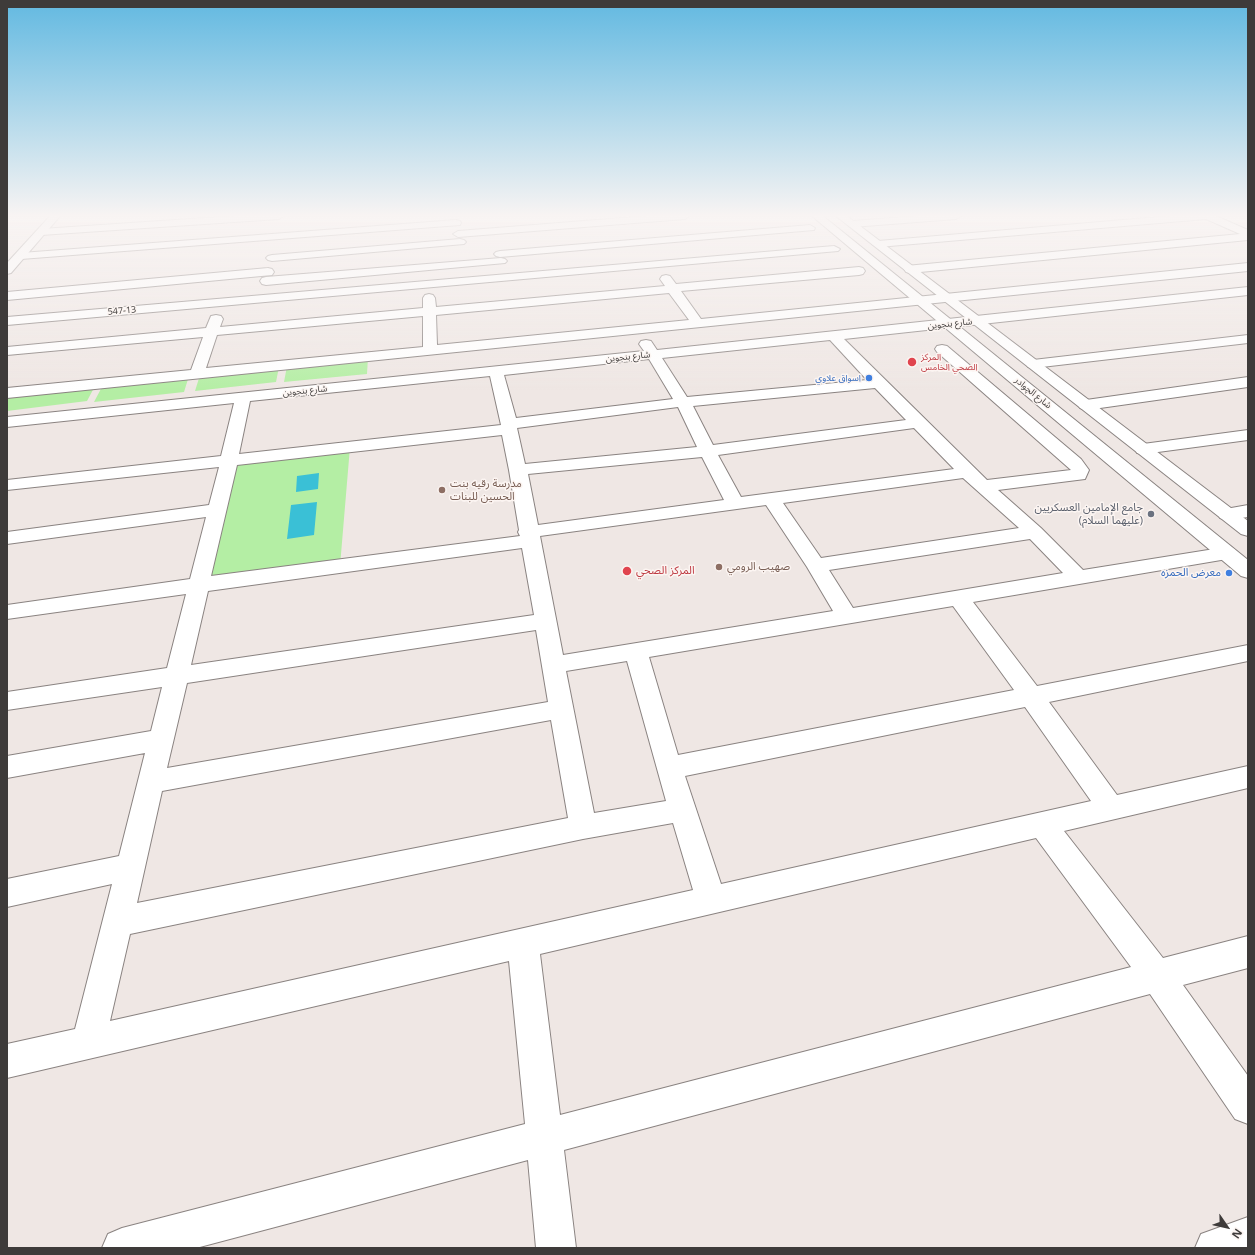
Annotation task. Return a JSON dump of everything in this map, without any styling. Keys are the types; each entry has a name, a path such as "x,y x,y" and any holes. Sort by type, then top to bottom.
{"street":[{"path":"7,296 304,275"},
{"name":"547-13","path":"7,321 547,275"},
{"path":"613,275 624,293"},
{"path":"663,275 697,322"},
{"path":"7,351 624,293 795,275"},
{"name":"شارع الچوادر","path":"884,275 919,300 1248,571"},
{"path":"917,275 1248,530"},
{"path":"7,393 1166,275"},
{"path":"262,299 267,277"},
{"path":"428,284 430,350"},
{"name":"شارع بنجوين","path":"7,422 977,321 1248,291"},
{"path":"1220,294 1241,305"},
{"path":"197,374 221,303"},
{"path":"636,328 683,402 735,504"},
{"path":"833,336 918,424 967,472 1034,532 1078,577"},
{"path":"1033,364 1248,339"},
{"path":"942,349 1075,463 1080,470 1079,475 984,486"},
{"path":"394,353 395,382"},
{"path":"496,371 518,470 583,827"},
{"path":"1086,405 1248,382"},
{"path":"7,485 509,427 683,402 878,383"},
{"path":"88,1042 243,398"},
{"path":"518,470 708,451 918,424"},
{"path":"1036,429 1069,424"},
{"path":"1143,449 1248,435"},
{"path":"7,612 529,536 735,504 967,472"},
{"path":"771,499 816,566 847,616"},
{"path":"7,538 216,510"},
{"path":"1227,514 1248,510"},
{"path":"816,566 1034,532"},
{"path":"553,665 1227,553"},
{"path":"958,597 1032,696 1111,808"},
{"path":"7,701 545,621"},
{"path":"636,651 682,810 711,900"},
{"path":"670,768 1248,654"},
{"path":"150,782 562,709"},
{"path":"7,767 160,740"},
{"path":"7,1061 1248,777"},
{"path":"116,922 583,827 682,810"},
{"path":"1042,824 1157,976 1248,1106"},
{"path":"7,893 130,867"},
{"path":"522,943 556,1248"},
{"path":"122,1248 1248,952"},
{"path":"1214,1248 1248,1237"}],"green space":[{"path":"368,358 367,374 284,382 287,366"},
{"path":"279,367 276,382 195,391 200,375"},
{"path":"189,376 184,392 94,402 103,385"},
{"path":"95,386 87,401 7,411 7,394"},
{"path":"350,447 340,566 198,585 229,460"}],"water":[{"path":"319,473 318,489 296,492 297,476"},
{"path":"317,502 314,535 287,539 291,505"}],"place":[{"name":"المركز الصحي الخامس","path":"912,362"},
{"name":"اسواق علاوي","path":"869,378"},
{"name":"مدرسة رقيه بنت الحسين للبنات","path":"442,490"},
{"name":"جامع الإمامين العسكريين (عليهما السلام)","path":"1151,514"},
{"name":"صهيب الرومي","path":"719,567"},
{"name":"المركز الصحي","path":"627,571"},
{"name":"معرض الحمزه","path":"1229,573"}]}
